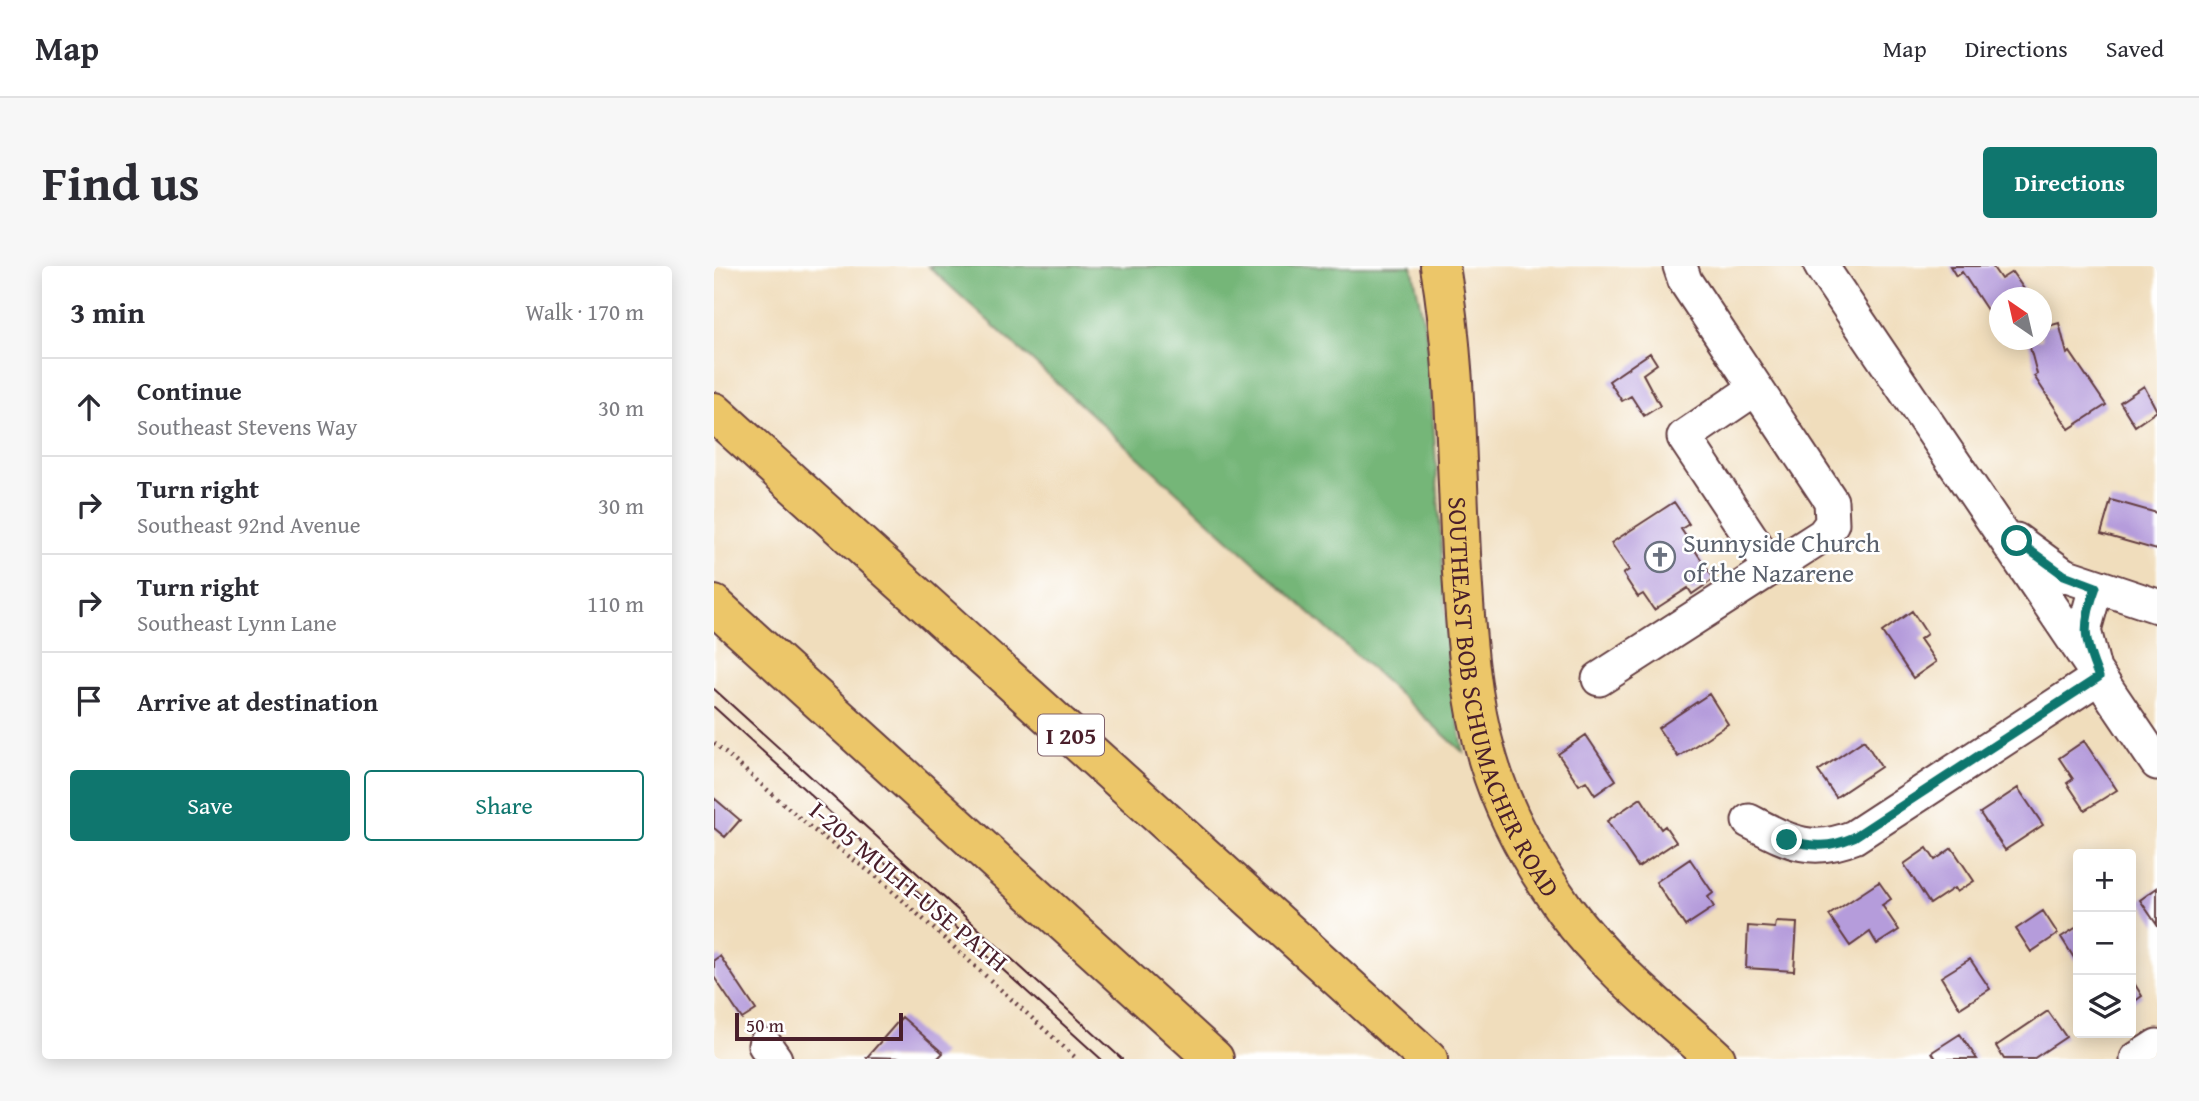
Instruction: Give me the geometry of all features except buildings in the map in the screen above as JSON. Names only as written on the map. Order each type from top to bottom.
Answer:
[{"type":"main road","name":"SOUTHEAST BOB SCHUMACHER ROAD","points":[[1440,266],[1449,346],[1466,645],[1475,709],[1489,762],[1532,860],[1566,911],[1621,973],[1716,1059]]},
{"type":"main road","name":"I 205","points":[[714,412],[1428,1059]]},
{"type":"main road","points":[[714,605],[1214,1059]]},
{"type":"street","points":[[1599,679],[1823,535],[1832,523],[1831,501],[1685,281],[1680,266]]},
{"type":"street","points":[[1821,266],[2157,763]]},
{"type":"street","points":[[1756,388],[1684,437],[1771,568]]},
{"type":"street","points":[[1988,510],[2038,559],[2064,575],[2157,606]]},
{"type":"street","points":[[2096,587],[2084,631],[2085,643],[2099,677]]},
{"type":"street","points":[[1749,821],[1787,840],[1812,847],[1832,846],[1854,837],[2099,677]]},
{"type":"street","points":[[2137,1059],[2157,1046]]},
{"type":"path","name":"I-205 MULTI-USE PATH","points":[[714,743],[811,828],[877,878],[1077,1059]]},
{"type":"green space","points":[[928,266],[1412,266],[1428,342],[1450,678],[1464,753]]},
{"type":"tram line","points":[[714,689],[1122,1059]]},
{"type":"tram line","points":[[714,707],[1101,1059]]},
{"type":"place","name":"Sunnyside Church of the Nazarene","points":[[1660,557]]},
{"type":"route","points":[[1787,840],[1812,847],[1832,846],[1854,837],[2099,677],[2085,643],[2084,631],[2096,587],[2064,575],[2038,559],[2017,541]]}]
